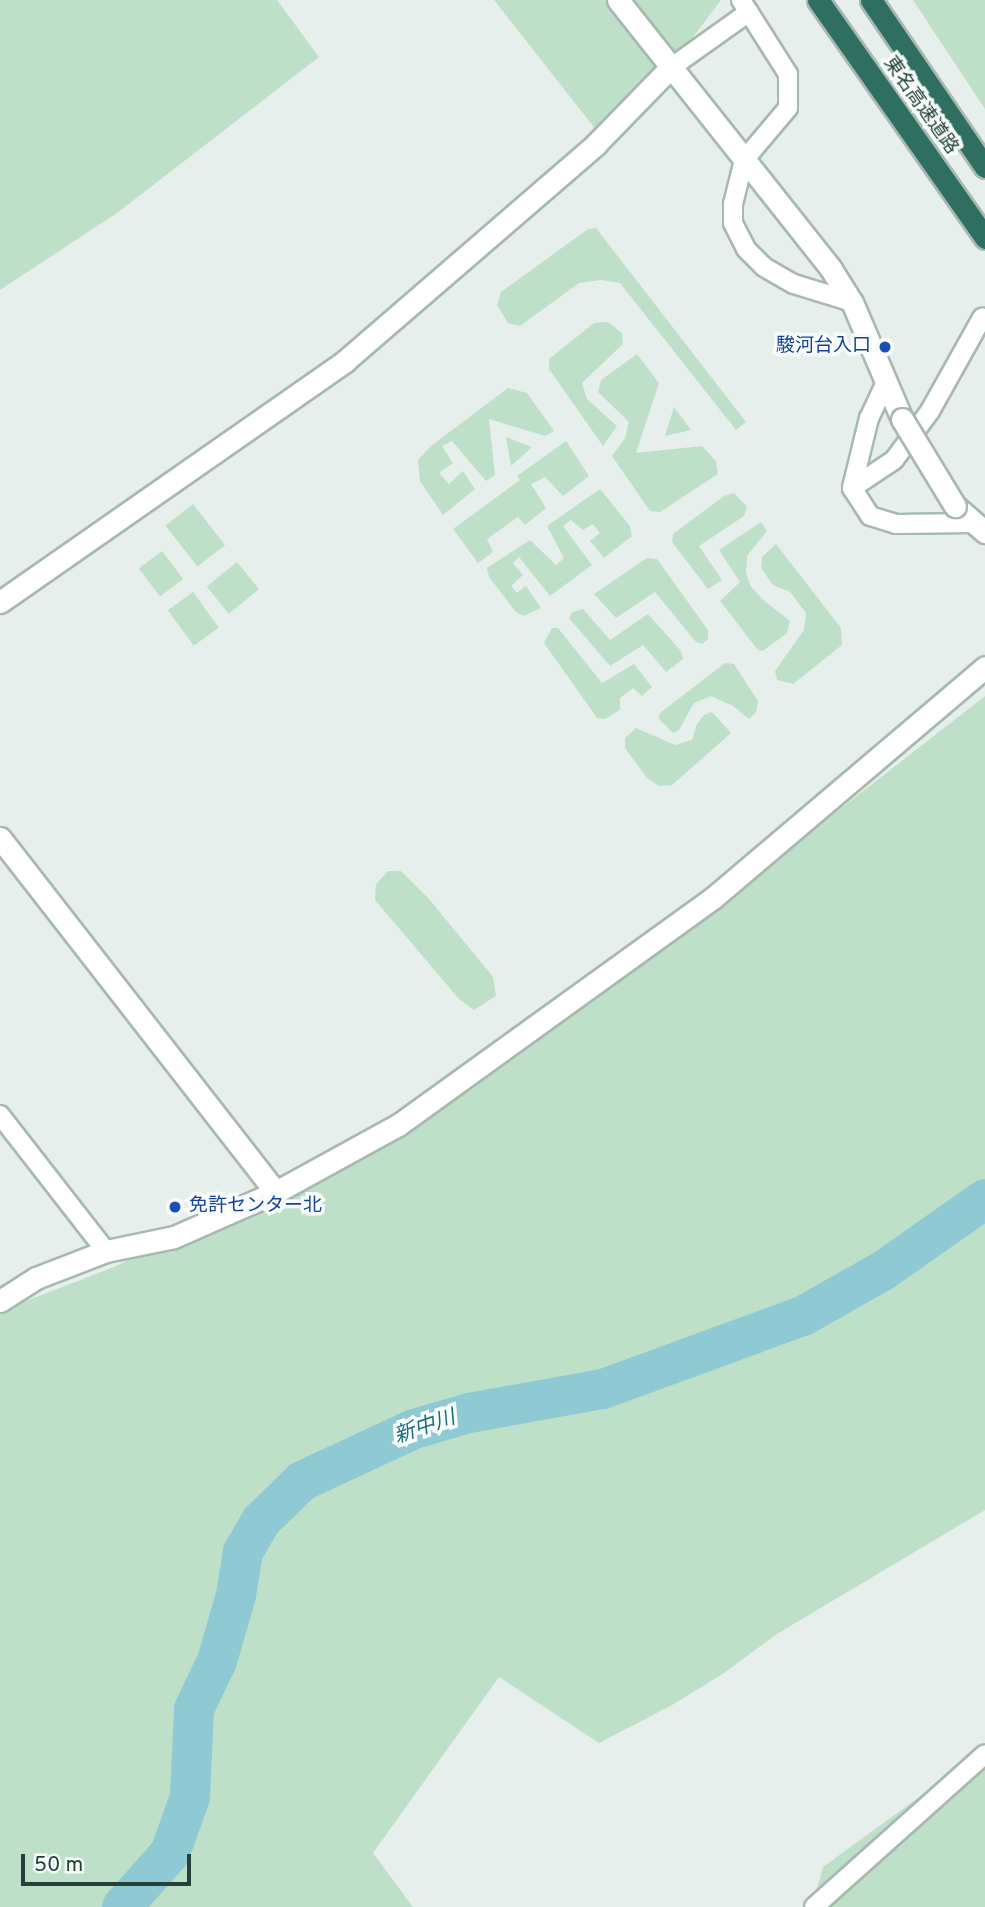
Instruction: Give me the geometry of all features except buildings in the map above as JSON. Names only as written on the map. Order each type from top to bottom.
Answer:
[{"type":"highway","name":"東名高速道路","points":[[818,0],[985,238]]},
{"type":"highway","name":"東名高速道路","points":[[871,0],[985,167]]},
{"type":"street","points":[[618,0],[669,68],[831,269],[852,302],[902,419],[955,506],[979,528]]},
{"type":"street","points":[[0,602],[345,361],[596,144],[669,68],[745,6],[788,74],[788,108],[744,160],[733,204],[733,223],[746,249],[764,267],[794,284],[852,302]]},
{"type":"street","points":[[852,488],[894,460],[930,411],[982,318]]},
{"type":"street","points":[[886,382],[869,418],[852,488],[870,516],[896,524],[979,528]]},
{"type":"street","points":[[0,1301],[36,1278],[106,1251],[174,1237],[276,1192],[398,1125],[713,898],[985,667]]},
{"type":"street","points":[[0,838],[276,1192]]},
{"type":"street","points":[[0,1115],[106,1251]]},
{"type":"street","points":[[0,1282],[36,1278]]},
{"type":"street","points":[[814,1907],[985,1754]]},
{"type":"green space","points":[[0,0],[277,0],[319,57],[117,213],[0,290]]},
{"type":"green space","points":[[494,0],[721,0],[669,69],[600,135]]},
{"type":"green space","points":[[913,0],[985,0],[985,109]]},
{"type":"green space","points":[[596,228],[746,422],[736,430],[620,283],[601,280],[579,283],[520,326],[508,323],[497,305],[501,292],[588,229]]},
{"type":"green space","points":[[608,322],[622,333],[623,344],[582,383],[587,399],[617,426],[603,446],[549,369],[549,359],[594,323]]},
{"type":"green space","points":[[637,354],[659,383],[636,453],[702,446],[716,461],[718,474],[660,512],[650,511],[612,456],[625,438],[629,422],[598,392],[601,380]]},
{"type":"green space","points":[[508,388],[527,393],[554,431],[545,436],[489,419],[495,475],[486,481],[452,441],[442,446],[453,463],[439,473],[449,484],[463,471],[475,489],[443,515],[420,481],[418,460],[431,446]]},
{"type":"green space","points":[[674,407],[691,430],[665,436]]},
{"type":"green space","points":[[506,437],[532,447],[511,466]]},
{"type":"green space","points":[[566,441],[589,476],[563,496],[545,477],[531,484],[546,508],[525,525],[518,517],[487,539],[493,552],[478,563],[453,529],[520,480],[517,476]]},
{"type":"green space","points":[[600,489],[630,526],[632,536],[604,558],[590,541],[600,533],[593,524],[583,530],[571,520],[563,526],[592,565],[550,596],[519,557],[513,563],[523,575],[511,586],[517,593],[526,586],[541,608],[524,616],[516,612],[489,577],[487,568],[530,540],[556,565],[564,558],[547,526]]},
{"type":"green space","points":[[734,493],[747,507],[744,516],[699,546],[722,580],[708,589],[672,542],[673,534],[724,496]]},
{"type":"green space","points":[[193,504],[225,545],[197,567],[165,526]]},
{"type":"green space","points":[[761,522],[767,531],[747,556],[746,572],[750,585],[762,599],[790,621],[787,633],[763,651],[758,650],[720,601],[740,582],[719,550]]},
{"type":"green space","points":[[776,544],[841,628],[842,645],[793,684],[777,680],[775,671],[804,630],[806,613],[790,592],[773,585],[761,568],[762,557]]},
{"type":"green space","points":[[162,551],[183,579],[160,596],[139,568]]},
{"type":"green space","points":[[647,558],[657,559],[708,630],[708,639],[702,644],[696,642],[655,592],[616,618],[594,594]]},
{"type":"green space","points":[[237,562],[259,589],[229,614],[207,587]]},
{"type":"green space","points":[[193,592],[219,628],[194,646],[168,610]]},
{"type":"green space","points":[[583,609],[610,640],[648,614],[681,651],[683,659],[666,672],[643,645],[610,666],[569,618],[572,612]]},
{"type":"green space","points":[[552,628],[558,628],[602,683],[634,664],[652,687],[642,696],[633,688],[620,698],[620,710],[605,719],[597,718],[544,643]]},
{"type":"green space","points":[[725,663],[734,664],[758,701],[756,712],[749,719],[733,706],[711,696],[694,703],[679,730],[673,733],[658,718],[660,713]]},
{"type":"green space","points":[[985,696],[985,1510],[777,1634],[724,1673],[674,1704],[599,1743],[499,1677],[373,1853],[413,1907],[0,1907],[0,1311],[114,1267],[363,1144],[767,866]]},
{"type":"green space","points":[[712,712],[731,733],[672,785],[659,786],[647,778],[625,748],[625,738],[636,728],[675,745],[692,740],[697,724],[704,715]]},
{"type":"green space","points":[[388,871],[401,871],[429,899],[493,977],[496,996],[474,1010],[459,999],[375,900],[376,884]]},
{"type":"green space","points":[[985,1749],[985,1907],[812,1907],[823,1867]]},
{"type":"waterway","name":"新中川","points":[[122,1907],[170,1853],[190,1797],[194,1709],[217,1661],[236,1595],[243,1552],[261,1521],[302,1481],[414,1429],[469,1413],[603,1389],[803,1316],[884,1270],[985,1199]]},
{"type":"place","name":"駿河台入口","points":[[885,347]]},
{"type":"place","name":"免許センター北","points":[[175,1207]]}]
